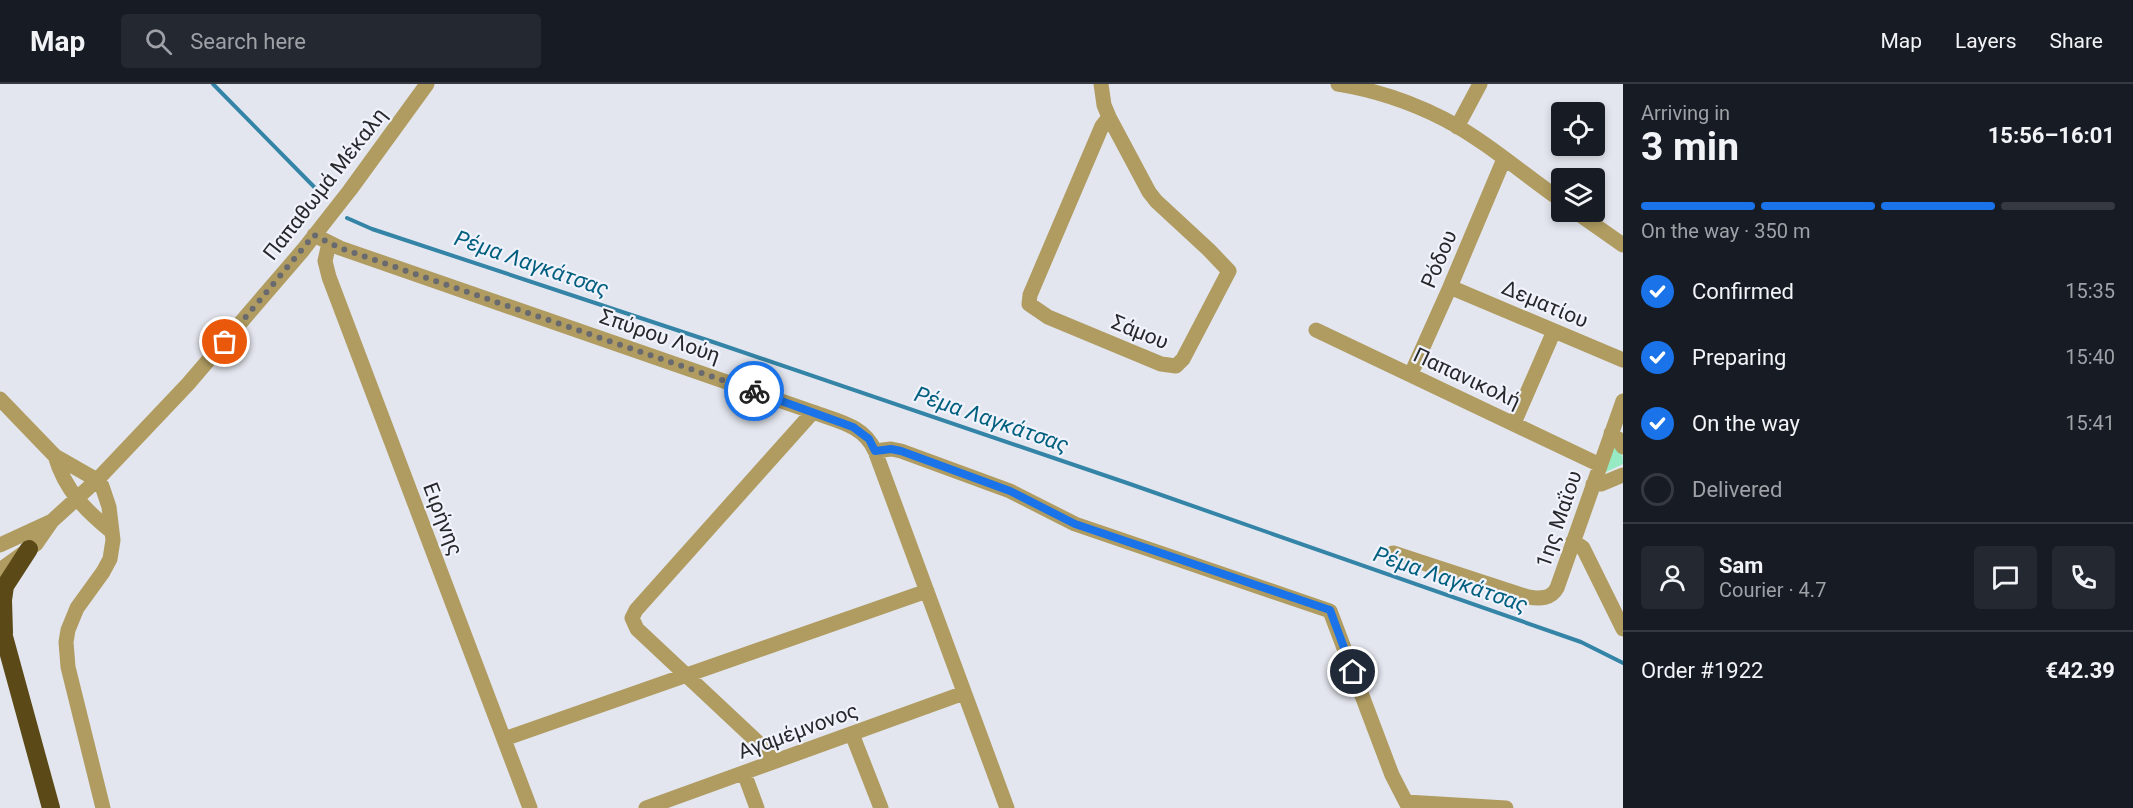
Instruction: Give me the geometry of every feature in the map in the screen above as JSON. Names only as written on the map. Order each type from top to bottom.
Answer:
[{"type":"highway","points":[[29,549],[5,586],[2,630],[51,808]]},
{"type":"street","name":"Παπαθωμά Μέκαλη","points":[[52,521],[97,480],[188,384],[350,190],[427,84]]},
{"type":"street","name":"Σάμου","points":[[1101,84],[1104,105],[1109,117],[1156,201],[1229,271],[1183,359],[1176,366],[1161,364],[1048,317],[1029,304],[1030,295],[1102,126],[1109,117]]},
{"type":"street","points":[[1338,84],[1399,99],[1431,113],[1458,127],[1551,193]]},
{"type":"street","points":[[1458,127],[1480,84]]},
{"type":"street","name":"Ρόδου","points":[[1411,374],[1504,159]]},
{"type":"street","points":[[1590,222],[1623,245]]},
{"type":"street","name":"Σπύρου Λούη","points":[[314,235],[329,243],[858,429],[869,439],[875,451],[1007,808]]},
{"type":"street","name":"Ειρήνης","points":[[329,243],[325,261],[329,277],[530,808]]},
{"type":"street","name":"Δεματίου","points":[[1450,287],[1623,360]]},
{"type":"street","name":"Παπανικολή","points":[[1316,330],[1600,465]]},
{"type":"street","points":[[1514,423],[1554,331]]},
{"type":"street","points":[[0,399],[55,456],[97,480],[106,496],[112,532],[110,559],[77,608],[66,642],[68,667],[103,808]]},
{"type":"street","name":"1ης Μαΐου","points":[[1393,553],[1537,598],[1549,596],[1555,591],[1623,401]]},
{"type":"street","points":[[773,762],[765,749],[637,629],[633,621],[634,612],[813,412]]},
{"type":"street","points":[[1611,433],[1623,447]]},
{"type":"street","points":[[875,451],[891,449],[901,451],[1010,491],[1075,524],[1330,610],[1392,775],[1407,805],[1506,808]]},
{"type":"street","points":[[55,456],[63,479],[77,499],[112,532]]},
{"type":"street","points":[[1593,484],[1601,484],[1623,475]]},
{"type":"street","points":[[0,545],[52,521]]},
{"type":"street","points":[[0,570],[41,538],[52,521]]},
{"type":"street","points":[[1573,541],[1583,548],[1623,629]]},
{"type":"street","points":[[504,739],[927,591]]},
{"type":"street","name":"Αγαμέμνονoς","points":[[646,808],[964,693]]},
{"type":"street","points":[[852,734],[881,808]]},
{"type":"street","points":[[744,773],[758,808]]},
{"type":"green space","points":[[1612,444],[1621,452],[1623,464],[1604,473]]},
{"type":"waterway","name":"Ρέμα Λαγκάτσας","points":[[213,84],[325,198]]},
{"type":"waterway","name":"Ρέμα Λαγκάτσας","points":[[347,218],[372,229],[1130,484],[1581,642],[1623,663]]},
{"type":"way so far","points":[[225,342],[314,235],[340,248],[754,391]]},
{"type":"route","points":[[754,391],[853,427],[864,433],[875,451],[891,449],[901,451],[1010,491],[1075,524],[1330,610],[1353,672]]}]
